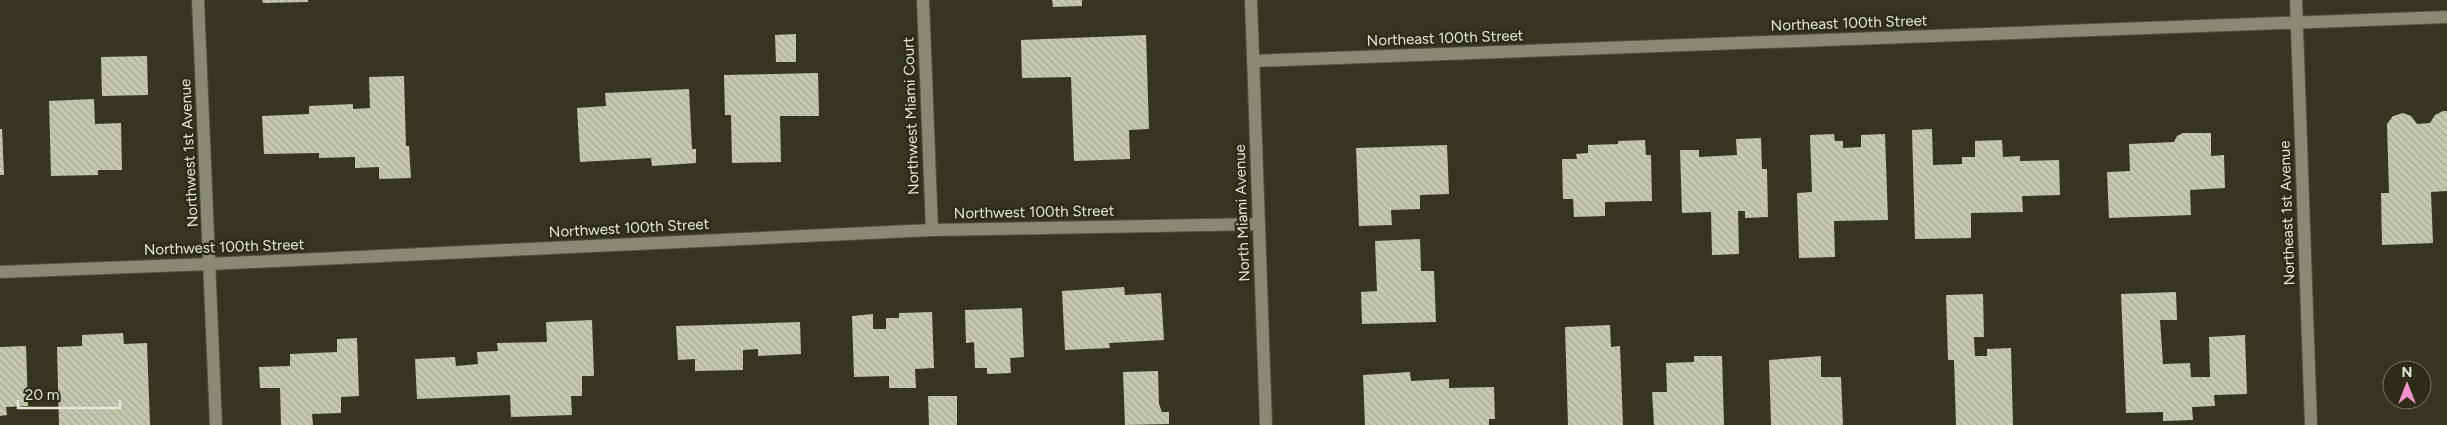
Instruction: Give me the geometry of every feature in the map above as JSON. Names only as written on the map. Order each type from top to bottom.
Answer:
[{"type":"street","name":"Northwest 1st Avenue","points":[[198,0],[216,425]]},
{"type":"street","name":"Northwest Miami Court","points":[[923,0],[932,230]]},
{"type":"street","name":"North Miami Avenue","points":[[1251,0],[1266,425]]},
{"type":"street","name":"Northeast 1st Avenue","points":[[2296,0],[2311,425]]},
{"type":"street","name":"Northeast 100th Street","points":[[1253,61],[2447,17]]},
{"type":"street","name":"Northwest 100th Street","points":[[0,272],[932,230],[1259,224]]},
{"type":"building","points":[[262,0],[308,0],[308,2],[263,3]]},
{"type":"building","points":[[1052,0],[1082,0],[1082,6],[1053,7]]},
{"type":"building","points":[[796,34],[796,62],[776,62],[775,35]]},
{"type":"building","points":[[1146,35],[1149,129],[1129,130],[1130,159],[1074,161],[1071,77],[1022,78],[1021,40]]},
{"type":"building","points":[[147,56],[148,95],[102,96],[101,57]]},
{"type":"building","points":[[818,73],[819,116],[780,116],[781,162],[732,163],[731,115],[725,115],[724,75]]},
{"type":"building","points":[[404,76],[406,146],[409,146],[411,178],[379,179],[379,167],[355,168],[355,157],[319,158],[319,153],[264,154],[262,116],[309,114],[309,106],[353,104],[353,109],[370,108],[369,77]]},
{"type":"building","points":[[689,89],[692,149],[696,149],[696,163],[652,166],[651,158],[580,162],[577,108],[606,106],[605,93]]},
{"type":"building","points":[[94,99],[95,124],[121,123],[122,170],[98,170],[98,175],[51,176],[49,101]]},
{"type":"building","points":[[2447,111],[2447,191],[2431,192],[2433,243],[2382,245],[2381,193],[2389,193],[2387,124],[2393,116],[2403,113],[2411,116],[2417,124],[2430,123],[2435,115]]},
{"type":"building","points":[[0,129],[2,129],[4,175],[0,175]]},
{"type":"building","points":[[1932,129],[1933,165],[1962,164],[1962,157],[1975,157],[1975,141],[2002,140],[2003,157],[2020,156],[2020,161],[2059,160],[2060,195],[2022,196],[2023,212],[1971,213],[1971,238],[1915,239],[1912,130]]},
{"type":"building","points":[[2183,133],[2211,133],[2211,156],[2224,155],[2225,188],[2190,190],[2191,215],[2109,218],[2107,172],[2130,171],[2129,144],[2174,142],[2177,136]]},
{"type":"building","points":[[1834,134],[1835,141],[1843,141],[1843,148],[1861,147],[1861,135],[1885,134],[1888,220],[1834,221],[1835,257],[1799,258],[1797,193],[1812,192],[1810,135]]},
{"type":"building","points":[[1761,138],[1762,169],[1767,169],[1768,217],[1745,218],[1745,211],[1738,211],[1739,254],[1712,255],[1711,212],[1682,213],[1680,150],[1699,150],[1699,157],[1737,155],[1736,139]]},
{"type":"building","points":[[1645,140],[1646,155],[1651,155],[1652,201],[1605,202],[1605,216],[1574,217],[1573,199],[1563,199],[1562,159],[1577,159],[1576,154],[1588,153],[1588,145],[1618,144],[1618,141]]},
{"type":"building","points":[[1447,145],[1449,194],[1420,195],[1420,209],[1391,210],[1392,225],[1359,226],[1356,148]]},
{"type":"building","points":[[1420,239],[1421,271],[1434,271],[1436,322],[1362,324],[1361,292],[1377,291],[1375,241]]},
{"type":"building","points":[[1124,287],[1125,295],[1161,293],[1164,340],[1109,343],[1110,348],[1065,350],[1062,291]]},
{"type":"building","points":[[2176,292],[2177,320],[2160,320],[2163,364],[2190,363],[2191,377],[2210,377],[2209,337],[2245,335],[2247,394],[2214,395],[2215,406],[2192,407],[2193,420],[2163,421],[2163,412],[2126,413],[2121,294]]},
{"type":"building","points":[[1983,294],[1984,337],[1974,337],[1975,356],[1987,356],[1987,349],[2011,348],[2013,425],[1956,425],[1954,360],[1948,360],[1946,295]]},
{"type":"building","points":[[1022,308],[1024,357],[1010,358],[1011,373],[987,374],[987,368],[975,368],[974,342],[966,343],[965,310]]},
{"type":"building","points":[[932,312],[934,368],[915,369],[916,388],[889,388],[889,376],[854,377],[852,316],[873,314],[873,329],[886,329],[886,318],[899,318],[899,313]]},
{"type":"building","points":[[592,320],[594,376],[582,376],[582,396],[571,396],[572,415],[511,417],[510,395],[417,399],[415,359],[455,357],[456,366],[478,364],[477,352],[498,351],[497,343],[547,342],[546,322]]},
{"type":"building","points":[[800,322],[801,354],[758,356],[758,349],[743,350],[743,370],[695,371],[695,359],[678,360],[676,326]]},
{"type":"building","points":[[1610,325],[1611,347],[1620,346],[1623,425],[1568,425],[1565,327]]},
{"type":"building","points":[[123,333],[124,344],[147,343],[150,425],[59,425],[57,347],[82,346],[82,335]]},
{"type":"building","points":[[357,338],[359,396],[341,397],[341,413],[312,414],[313,425],[281,425],[280,388],[260,388],[259,367],[290,366],[290,354],[337,352],[337,339]]},
{"type":"building","points":[[26,346],[28,406],[6,407],[7,415],[0,416],[0,347]]},
{"type":"building","points":[[1694,356],[1722,356],[1724,425],[1654,425],[1652,392],[1667,392],[1666,363],[1694,362]]},
{"type":"building","points":[[1821,356],[1821,377],[1841,377],[1843,425],[1771,425],[1769,360]]},
{"type":"building","points":[[1158,371],[1159,404],[1162,412],[1169,412],[1169,424],[1125,425],[1123,372]]},
{"type":"building","points":[[1410,372],[1411,381],[1449,379],[1449,388],[1494,387],[1495,419],[1489,419],[1489,425],[1365,425],[1363,375]]},
{"type":"building","points":[[928,396],[957,396],[957,425],[929,425]]}]
